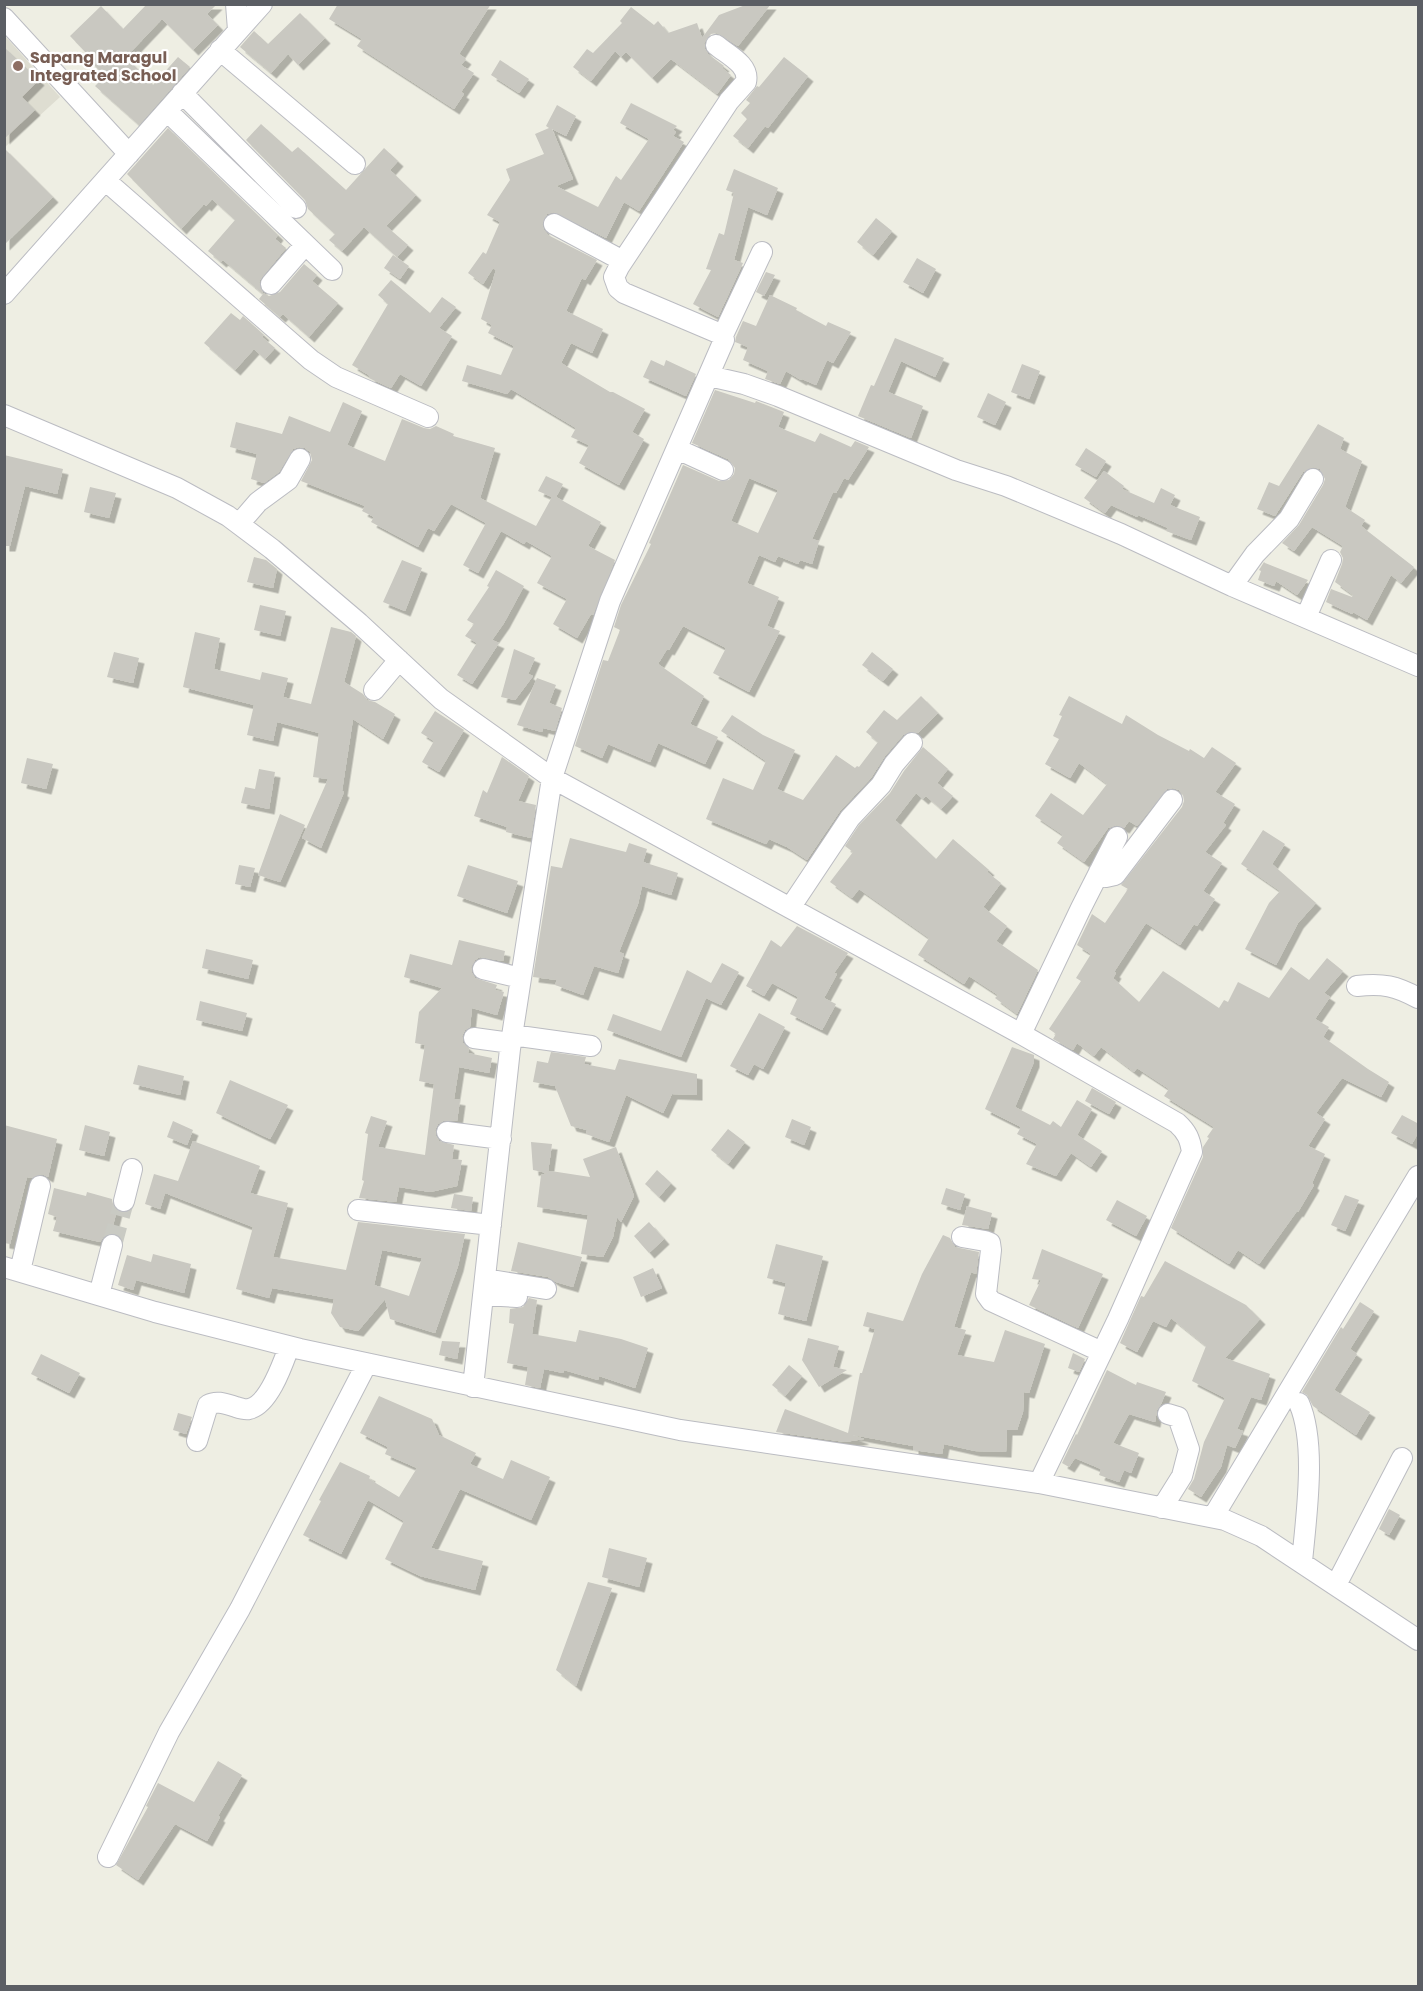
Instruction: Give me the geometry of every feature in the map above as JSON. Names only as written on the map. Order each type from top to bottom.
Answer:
[{"type":"street","points":[[236,4],[238,30]]},
{"type":"street","points":[[4,294],[261,4]]},
{"type":"street","points":[[4,18],[129,154]]},
{"type":"street","points":[[716,45],[745,69],[748,75],[746,82],[729,101],[614,278],[618,288],[723,335]]},
{"type":"street","points":[[220,50],[355,164]]},
{"type":"street","points":[[182,93],[296,208]]},
{"type":"street","points":[[167,111],[332,270]]},
{"type":"street","points":[[106,181],[310,360],[336,377],[428,417]]},
{"type":"street","points":[[554,224],[623,261]]},
{"type":"street","points":[[270,284],[305,245]]},
{"type":"street","points":[[473,1387],[512,1039],[552,778],[610,601],[724,341],[723,335],[762,252]]},
{"type":"street","points":[[709,376],[744,384],[778,396],[956,470],[1006,486],[1121,534],[1232,586],[1419,666]]},
{"type":"street","points":[[4,415],[177,488],[228,516],[350,615],[441,699],[552,778],[1021,1034],[1177,1123],[1189,1136],[1192,1152],[1102,1352],[1039,1483]]},
{"type":"street","points":[[676,449],[723,470]]},
{"type":"street","points":[[239,524],[258,502],[288,480],[300,459]]},
{"type":"street","points":[[1232,586],[1255,554],[1289,519],[1313,479]]},
{"type":"street","points":[[1306,617],[1331,560]]},
{"type":"street","points":[[374,690],[399,660]]},
{"type":"street","points":[[790,908],[850,818],[881,785],[894,764],[912,743]]},
{"type":"street","points":[[1099,872],[1106,877],[1115,875],[1172,800]]},
{"type":"street","points":[[1021,1034],[1117,837]]},
{"type":"street","points":[[483,969],[521,978]]},
{"type":"street","points":[[1357,986],[1377,984],[1400,988],[1419,998]]},
{"type":"street","points":[[474,1038],[591,1046]]},
{"type":"street","points":[[447,1132],[501,1138]]},
{"type":"street","points":[[124,1201],[132,1169]]},
{"type":"street","points":[[1213,1517],[1419,1176]]},
{"type":"street","points":[[40,1186],[12,1269],[155,1312],[289,1347],[680,1430],[1039,1483],[1225,1520],[1261,1536],[1419,1640]]},
{"type":"street","points":[[358,1210],[491,1225]]},
{"type":"street","points":[[962,1237],[990,1244],[986,1294],[991,1301],[1102,1352]]},
{"type":"street","points":[[99,1295],[112,1245]]},
{"type":"street","points":[[484,1287],[546,1289]]},
{"type":"street","points":[[484,1287],[517,1297]]},
{"type":"street","points":[[197,1441],[208,1405],[213,1402],[249,1409],[260,1403],[280,1371],[289,1347]]},
{"type":"street","points":[[108,1857],[169,1732],[240,1609],[366,1365]]},
{"type":"street","points":[[1299,1403],[1308,1443],[1302,1562]]},
{"type":"street","points":[[1162,1508],[1182,1476],[1190,1449],[1178,1417],[1168,1414]]},
{"type":"street","points":[[1336,1585],[1402,1458]]},
{"type":"shaded area","name":"Sapang Maragul Integrated School","points":[[4,35],[60,97],[5,147],[4,147]]},
{"type":"building","points":[[147,4],[217,4],[207,14],[218,25],[193,50],[162,19],[126,57],[153,85],[178,57],[190,67],[139,125],[95,86],[105,76],[70,36],[101,6],[123,29]]},
{"type":"building","points":[[338,4],[491,4],[459,54],[466,59],[461,65],[474,73],[461,92],[464,94],[454,109],[357,46],[362,39],[329,19]]},
{"type":"building","points":[[748,4],[771,4],[738,46],[717,33],[711,34],[704,43],[708,54],[724,66],[722,68],[731,75],[717,94],[671,59],[652,78],[626,52],[621,57],[615,51],[591,81],[573,67],[587,49],[593,53],[622,23],[620,21],[631,7],[654,25],[658,21],[668,33],[697,23],[702,38],[719,15]]},
{"type":"building","points":[[300,13],[325,38],[298,65],[288,54],[271,73],[240,47],[254,31],[268,44]]},
{"type":"building","points":[[4,47],[39,80],[22,97],[35,110],[4,139]]},
{"type":"building","points":[[784,57],[808,76],[768,128],[765,126],[748,148],[733,136],[747,119],[741,113],[750,103],[746,100]]},
{"type":"building","points":[[500,60],[529,79],[519,93],[491,75]]},
{"type":"building","points":[[631,103],[677,126],[673,130],[676,132],[673,136],[684,142],[639,211],[624,202],[606,238],[554,212],[547,214],[542,224],[548,235],[597,260],[585,280],[582,278],[566,311],[603,329],[592,353],[571,343],[561,363],[610,392],[645,409],[632,432],[644,439],[619,485],[579,463],[589,445],[571,437],[576,428],[511,389],[507,394],[462,381],[467,365],[501,375],[514,346],[488,333],[492,325],[481,319],[496,270],[493,268],[483,284],[468,273],[483,252],[486,254],[500,222],[487,215],[510,180],[506,169],[544,154],[535,134],[549,128],[546,126],[557,105],[576,116],[566,136],[552,129],[573,179],[556,186],[598,207],[616,176],[621,180],[649,139],[620,123]]},
{"type":"building","points":[[261,124],[292,152],[298,147],[346,190],[384,148],[398,161],[390,170],[416,195],[386,226],[408,245],[397,257],[364,227],[342,251],[329,240],[335,234],[308,209],[305,200],[246,140]]},
{"type":"building","points":[[168,128],[278,235],[275,239],[286,248],[259,282],[263,293],[269,296],[280,292],[304,264],[317,275],[312,281],[338,303],[309,337],[283,314],[280,317],[259,299],[263,294],[223,260],[221,262],[208,251],[235,220],[212,199],[206,206],[204,204],[181,229],[127,174]]},
{"type":"building","points":[[4,148],[53,197],[4,245]]},
{"type":"building","points":[[734,169],[778,188],[767,215],[748,207],[734,260],[743,263],[718,317],[693,304],[711,270],[706,269],[719,233],[724,235],[734,193],[726,190]]},
{"type":"building","points":[[876,218],[892,231],[873,255],[857,242]]},
{"type":"building","points":[[393,255],[409,266],[400,279],[384,268]]},
{"type":"building","points":[[917,258],[936,269],[923,293],[903,282]]},
{"type":"building","points":[[766,272],[775,275],[764,296],[756,292]]},
{"type":"building","points":[[391,280],[430,313],[442,297],[456,307],[439,328],[452,336],[421,386],[400,374],[391,388],[369,378],[370,376],[352,365],[388,304],[378,295]]},
{"type":"building","points":[[770,295],[826,326],[828,322],[851,332],[833,363],[827,360],[816,385],[801,380],[786,371],[780,384],[765,379],[768,371],[743,360],[748,347],[735,342],[736,337],[743,321],[756,326]]},
{"type":"building","points":[[231,313],[240,320],[243,316],[275,348],[265,359],[254,349],[235,370],[204,343]]},
{"type":"building","points":[[895,338],[944,358],[935,377],[901,361],[888,392],[923,406],[911,438],[858,416]]},
{"type":"building","points":[[651,360],[664,366],[666,360],[696,374],[686,396],[643,377]]},
{"type":"building","points":[[1022,364],[1040,371],[1029,399],[1011,392]]},
{"type":"building","points":[[715,390],[755,403],[756,401],[784,412],[778,427],[815,442],[820,433],[851,447],[855,441],[869,447],[848,480],[844,478],[836,493],[833,492],[812,539],[819,541],[812,564],[800,560],[798,564],[778,556],[775,562],[759,555],[747,583],[779,597],[767,626],[780,631],[749,692],[713,673],[726,648],[683,626],[658,664],[704,696],[690,724],[718,737],[705,764],[658,743],[650,762],[608,744],[602,758],[575,746],[603,660],[608,661],[620,630],[614,627],[621,605],[651,544],[649,543],[683,465],[719,481],[729,480],[734,474],[735,468],[728,459],[692,443]],"holes":[[[749,478],[778,490],[758,533],[731,521]]]},
{"type":"building","points":[[988,393],[1006,402],[995,425],[977,417]]},
{"type":"building","points":[[343,402],[362,411],[347,445],[385,461],[402,419],[424,428],[430,429],[436,426],[454,434],[453,436],[495,448],[480,498],[536,526],[552,497],[538,491],[546,476],[563,484],[556,497],[601,522],[588,546],[615,560],[593,615],[591,614],[577,638],[553,624],[567,599],[537,583],[552,556],[526,541],[524,544],[501,531],[478,573],[463,565],[486,523],[451,504],[434,531],[428,528],[418,547],[371,522],[374,517],[362,511],[365,506],[301,481],[312,460],[310,452],[305,448],[293,449],[279,472],[264,483],[251,479],[257,454],[230,447],[236,422],[282,434],[289,416],[330,432]]},
{"type":"building","points":[[1318,424],[1344,438],[1340,449],[1362,461],[1345,507],[1365,520],[1361,526],[1414,567],[1401,583],[1391,575],[1367,620],[1326,602],[1331,589],[1352,597],[1353,595],[1335,582],[1342,564],[1343,558],[1340,552],[1343,546],[1312,527],[1294,551],[1282,543],[1299,525],[1323,485],[1325,479],[1320,469],[1313,467],[1303,472],[1275,516],[1257,509],[1269,482],[1279,486]]},
{"type":"building","points":[[1086,448],[1106,461],[1096,477],[1075,465]]},
{"type":"building","points":[[4,455],[63,469],[57,494],[25,486],[10,546],[4,546]]},
{"type":"building","points":[[1104,471],[1124,486],[1122,489],[1154,503],[1161,488],[1175,495],[1170,505],[1200,517],[1191,540],[1111,505],[1105,513],[1084,498]]},
{"type":"building","points":[[90,487],[116,493],[109,518],[84,512]]},
{"type":"building","points":[[254,557],[266,560],[277,569],[273,588],[247,582]]},
{"type":"building","points":[[402,560],[422,568],[405,611],[383,602]]},
{"type":"building","points":[[1264,562],[1308,580],[1297,595],[1276,581],[1274,586],[1258,580],[1261,571],[1259,570]]},
{"type":"building","points":[[496,570],[524,586],[492,640],[499,643],[472,684],[457,675],[477,643],[465,636],[474,624],[467,620],[489,587],[487,586]]},
{"type":"building","points":[[260,605],[286,611],[280,636],[254,630]]},
{"type":"building","points":[[331,627],[351,632],[356,636],[344,682],[363,694],[367,700],[395,714],[383,739],[353,719],[342,791],[344,792],[321,848],[302,838],[328,779],[313,777],[319,733],[277,722],[273,741],[247,735],[254,705],[183,687],[195,632],[220,638],[214,669],[260,680],[262,672],[288,678],[283,697],[311,704]]},
{"type":"building","points":[[514,649],[535,658],[528,674],[533,676],[515,700],[501,697]]},
{"type":"building","points":[[114,652],[139,658],[133,683],[107,677]]},
{"type":"building","points":[[872,652],[893,669],[883,681],[862,665]]},
{"type":"building","points":[[537,678],[556,685],[549,703],[562,708],[555,731],[543,728],[542,732],[517,725]]},
{"type":"building","points":[[921,696],[938,713],[918,733],[909,732],[903,735],[885,756],[871,778],[840,811],[807,860],[769,839],[766,844],[706,819],[723,778],[753,790],[766,761],[721,731],[732,715],[763,735],[795,750],[777,789],[803,800],[836,755],[855,768],[859,767],[878,742],[866,732],[884,710],[897,720]]},
{"type":"building","points":[[1069,696],[1122,724],[1126,715],[1158,735],[1204,758],[1212,747],[1236,763],[1215,792],[1235,804],[1223,823],[1226,825],[1205,852],[1222,863],[1203,891],[1215,899],[1197,926],[1194,924],[1180,945],[1146,923],[1114,972],[1116,973],[1113,978],[1139,1002],[1163,971],[1219,1008],[1224,1000],[1228,1002],[1238,982],[1269,998],[1291,967],[1309,980],[1327,958],[1343,971],[1324,993],[1330,997],[1315,1019],[1329,1027],[1323,1037],[1389,1082],[1381,1097],[1342,1078],[1316,1113],[1325,1119],[1308,1146],[1325,1154],[1312,1183],[1314,1185],[1298,1212],[1259,1264],[1238,1250],[1229,1264],[1171,1228],[1203,1157],[1203,1147],[1209,1138],[1207,1137],[1214,1127],[1164,1096],[1169,1089],[1137,1068],[1134,1072],[1101,1047],[1094,1056],[1077,1043],[1073,1050],[1053,1039],[1056,1034],[1049,1029],[1081,981],[1076,978],[1091,954],[1077,945],[1092,914],[1105,923],[1128,889],[1121,885],[1182,807],[1184,801],[1179,790],[1167,789],[1137,826],[1129,821],[1124,828],[1117,825],[1108,828],[1084,862],[1057,843],[1063,835],[1035,816],[1051,793],[1083,815],[1107,784],[1079,763],[1070,778],[1045,764],[1059,739],[1053,736],[1062,716],[1059,715]]},
{"type":"building","points":[[435,711],[464,730],[439,772],[422,762],[434,741],[421,733]]},
{"type":"building","points":[[923,747],[948,769],[937,783],[953,796],[941,809],[926,796],[923,799],[916,793],[895,820],[936,859],[953,839],[1001,883],[983,907],[1007,926],[996,941],[1038,970],[1017,1014],[995,998],[998,995],[969,976],[964,984],[918,955],[929,938],[859,889],[852,898],[830,882],[853,852],[845,846],[859,825],[890,793]]},
{"type":"building","points":[[502,757],[529,776],[518,801],[536,805],[531,838],[506,832],[507,827],[474,816],[483,790],[487,793]]},
{"type":"building","points":[[27,758],[53,764],[46,789],[21,783]]},
{"type":"building","points":[[259,769],[275,772],[269,809],[241,803],[245,787],[255,789]]},
{"type":"building","points":[[280,814],[305,825],[280,882],[258,875]]},
{"type":"building","points":[[1263,830],[1285,844],[1272,864],[1316,903],[1298,923],[1276,965],[1245,949],[1269,903],[1280,891],[1241,864]]},
{"type":"building","points":[[570,838],[626,852],[629,843],[647,849],[643,862],[678,873],[671,895],[642,886],[638,904],[619,952],[624,954],[618,973],[594,966],[583,995],[555,985],[557,980],[533,977],[551,866],[562,868]]},
{"type":"building","points":[[239,865],[255,868],[250,887],[235,884]]},
{"type":"building","points":[[468,865],[518,881],[507,913],[457,896]]},
{"type":"building","points":[[797,926],[848,953],[834,973],[837,974],[824,998],[836,1004],[822,1030],[790,1014],[798,997],[772,983],[764,996],[746,986],[771,940],[781,947]]},
{"type":"building","points":[[459,940],[505,951],[503,961],[480,957],[471,967],[475,978],[497,985],[495,990],[504,992],[497,1015],[472,1008],[470,1027],[462,1036],[463,1043],[469,1048],[468,1053],[492,1058],[489,1073],[459,1067],[454,1099],[460,1100],[457,1121],[443,1121],[435,1130],[439,1141],[454,1145],[452,1159],[462,1160],[457,1186],[430,1192],[399,1187],[396,1202],[359,1198],[364,1181],[362,1180],[368,1134],[365,1133],[371,1116],[387,1121],[378,1147],[425,1155],[434,1084],[419,1081],[425,1045],[415,1043],[419,1012],[442,988],[404,977],[410,954],[452,965]]},
{"type":"building","points":[[206,949],[253,960],[248,979],[202,968]]},
{"type":"building","points":[[722,963],[739,972],[721,1005],[706,998],[681,1057],[607,1030],[613,1014],[661,1031],[687,970],[711,983]]},
{"type":"building","points":[[200,1001],[247,1013],[242,1031],[196,1020]]},
{"type":"building","points":[[759,1013],[785,1027],[763,1069],[754,1064],[748,1075],[730,1066]]},
{"type":"building","points":[[1012,1047],[1034,1055],[1034,1062],[1015,1107],[1050,1125],[1053,1121],[1061,1127],[1077,1100],[1092,1109],[1077,1135],[1102,1151],[1091,1167],[1071,1153],[1056,1176],[1026,1164],[1037,1144],[1017,1134],[1021,1127],[985,1109]]},
{"type":"building","points":[[551,1052],[586,1057],[584,1064],[615,1070],[619,1059],[697,1074],[697,1095],[672,1094],[663,1113],[626,1095],[609,1142],[586,1134],[587,1130],[571,1126],[555,1086],[533,1082],[537,1061],[548,1063]]},
{"type":"building","points":[[138,1065],[184,1076],[180,1095],[133,1084]]},
{"type":"building","points":[[230,1080],[288,1105],[270,1139],[216,1113]]},
{"type":"building","points":[[1092,1088],[1116,1102],[1109,1114],[1085,1101]]},
{"type":"building","points":[[1402,1115],[1419,1124],[1419,1131],[1412,1144],[1391,1133]]},
{"type":"building","points":[[792,1119],[811,1127],[804,1145],[785,1137]]},
{"type":"building","points":[[173,1121],[193,1130],[187,1145],[167,1137]]},
{"type":"building","points":[[4,1125],[57,1139],[48,1177],[42,1174],[27,1177],[10,1244],[4,1243]]},
{"type":"building","points":[[85,1125],[110,1132],[104,1156],[79,1150]]},
{"type":"building","points":[[728,1129],[745,1142],[728,1164],[711,1150]]},
{"type":"building","points":[[193,1141],[260,1166],[250,1193],[288,1203],[273,1257],[346,1270],[358,1222],[465,1234],[458,1266],[435,1333],[390,1319],[385,1299],[358,1331],[340,1327],[331,1313],[334,1299],[272,1288],[269,1298],[236,1289],[253,1227],[165,1193],[160,1209],[145,1204],[154,1174],[178,1181]],"holes":[[[382,1250],[422,1258],[409,1296],[374,1285]]]},
{"type":"building","points":[[531,1142],[552,1144],[548,1172],[590,1177],[583,1159],[616,1147],[634,1196],[621,1222],[617,1217],[613,1237],[603,1257],[581,1254],[588,1215],[537,1207],[541,1175],[547,1173],[533,1170]]},
{"type":"building","points":[[657,1170],[671,1183],[659,1197],[645,1184]]},
{"type":"building","points":[[54,1188],[86,1196],[87,1192],[112,1199],[117,1210],[111,1233],[104,1236],[100,1242],[53,1231],[57,1217],[48,1214]]},
{"type":"building","points":[[946,1188],[965,1194],[960,1210],[941,1204]]},
{"type":"building","points":[[454,1194],[473,1197],[471,1211],[451,1208]]},
{"type":"building","points":[[1345,1195],[1359,1200],[1345,1231],[1331,1225]]},
{"type":"building","points":[[1117,1200],[1147,1216],[1136,1236],[1106,1220]]},
{"type":"building","points":[[967,1206],[992,1213],[988,1229],[962,1225]]},
{"type":"building","points":[[649,1222],[664,1239],[649,1253],[634,1236]]},
{"type":"building","points":[[943,1235],[950,1238],[955,1247],[979,1252],[976,1274],[971,1272],[954,1327],[966,1330],[957,1355],[994,1362],[1005,1330],[1045,1344],[1029,1393],[1024,1392],[1023,1412],[1017,1430],[1007,1430],[1006,1452],[975,1451],[944,1444],[942,1454],[913,1450],[913,1446],[853,1435],[864,1439],[845,1442],[776,1432],[785,1409],[848,1433],[860,1373],[862,1373],[875,1329],[863,1326],[867,1312],[903,1321],[922,1274]]},
{"type":"building","points":[[518,1242],[582,1257],[573,1287],[548,1277],[511,1271]]},
{"type":"building","points":[[776,1244],[823,1256],[806,1321],[778,1314],[786,1283],[767,1278]]},
{"type":"building","points":[[1042,1249],[1103,1274],[1078,1328],[1029,1305],[1041,1280],[1032,1279]]},
{"type":"building","points":[[153,1254],[191,1264],[184,1293],[136,1280],[133,1290],[118,1285],[127,1255],[151,1262]]},
{"type":"building","points":[[1165,1261],[1246,1305],[1260,1319],[1225,1358],[1270,1374],[1261,1400],[1251,1397],[1237,1429],[1243,1431],[1235,1448],[1227,1445],[1221,1467],[1201,1497],[1188,1489],[1194,1479],[1204,1442],[1225,1398],[1192,1381],[1206,1346],[1171,1318],[1166,1327],[1153,1321],[1137,1352],[1120,1343],[1141,1296],[1144,1297]]},
{"type":"building","points":[[653,1268],[662,1288],[641,1297],[633,1277]]},
{"type":"building","points":[[529,1298],[537,1300],[532,1334],[576,1342],[579,1330],[621,1339],[648,1348],[635,1388],[599,1376],[598,1380],[564,1370],[563,1373],[544,1369],[540,1388],[525,1385],[528,1367],[507,1363],[514,1324],[509,1323],[510,1309],[523,1307]]},
{"type":"building","points":[[1360,1302],[1374,1311],[1350,1349],[1357,1354],[1334,1390],[1370,1412],[1356,1435],[1313,1406],[1307,1395],[1302,1392],[1341,1327],[1343,1329]]},
{"type":"building","points":[[808,1338],[839,1346],[833,1367],[847,1370],[819,1387],[802,1360]]},
{"type":"building","points":[[442,1341],[460,1342],[457,1359],[439,1355]]},
{"type":"building","points":[[1073,1353],[1085,1359],[1079,1372],[1068,1368]]},
{"type":"building","points":[[41,1354],[80,1373],[69,1393],[31,1374]]},
{"type":"building","points":[[789,1365],[802,1376],[785,1396],[772,1385]]},
{"type":"building","points":[[1107,1370],[1136,1385],[1137,1382],[1166,1392],[1157,1410],[1155,1422],[1129,1414],[1113,1443],[1139,1453],[1131,1473],[1124,1470],[1119,1482],[1099,1475],[1101,1469],[1075,1458],[1069,1467],[1062,1463]]},
{"type":"building","points":[[379,1396],[432,1419],[439,1435],[476,1453],[470,1464],[503,1479],[511,1460],[550,1477],[531,1520],[460,1489],[431,1548],[483,1561],[475,1590],[420,1576],[385,1559],[404,1521],[368,1500],[341,1554],[303,1535],[340,1462],[370,1476],[369,1479],[399,1497],[417,1468],[385,1454],[388,1447],[360,1433]]},
{"type":"building","points":[[178,1413],[192,1417],[186,1434],[173,1430]]},
{"type":"building","points":[[1389,1509],[1400,1515],[1389,1535],[1379,1529]]},
{"type":"building","points":[[609,1548],[647,1558],[639,1587],[602,1577]]},
{"type":"building","points":[[588,1582],[612,1588],[576,1686],[556,1670]]},
{"type":"building","points":[[218,1761],[242,1775],[218,1816],[220,1817],[207,1841],[175,1824],[138,1880],[116,1865],[148,1807],[146,1806],[158,1783],[194,1802]]},
{"type":"tunnel","points":[[112,1245],[124,1201]]},
{"type":"place","name":"Sapang Maragul Integrated School","points":[[18,66]]}]
